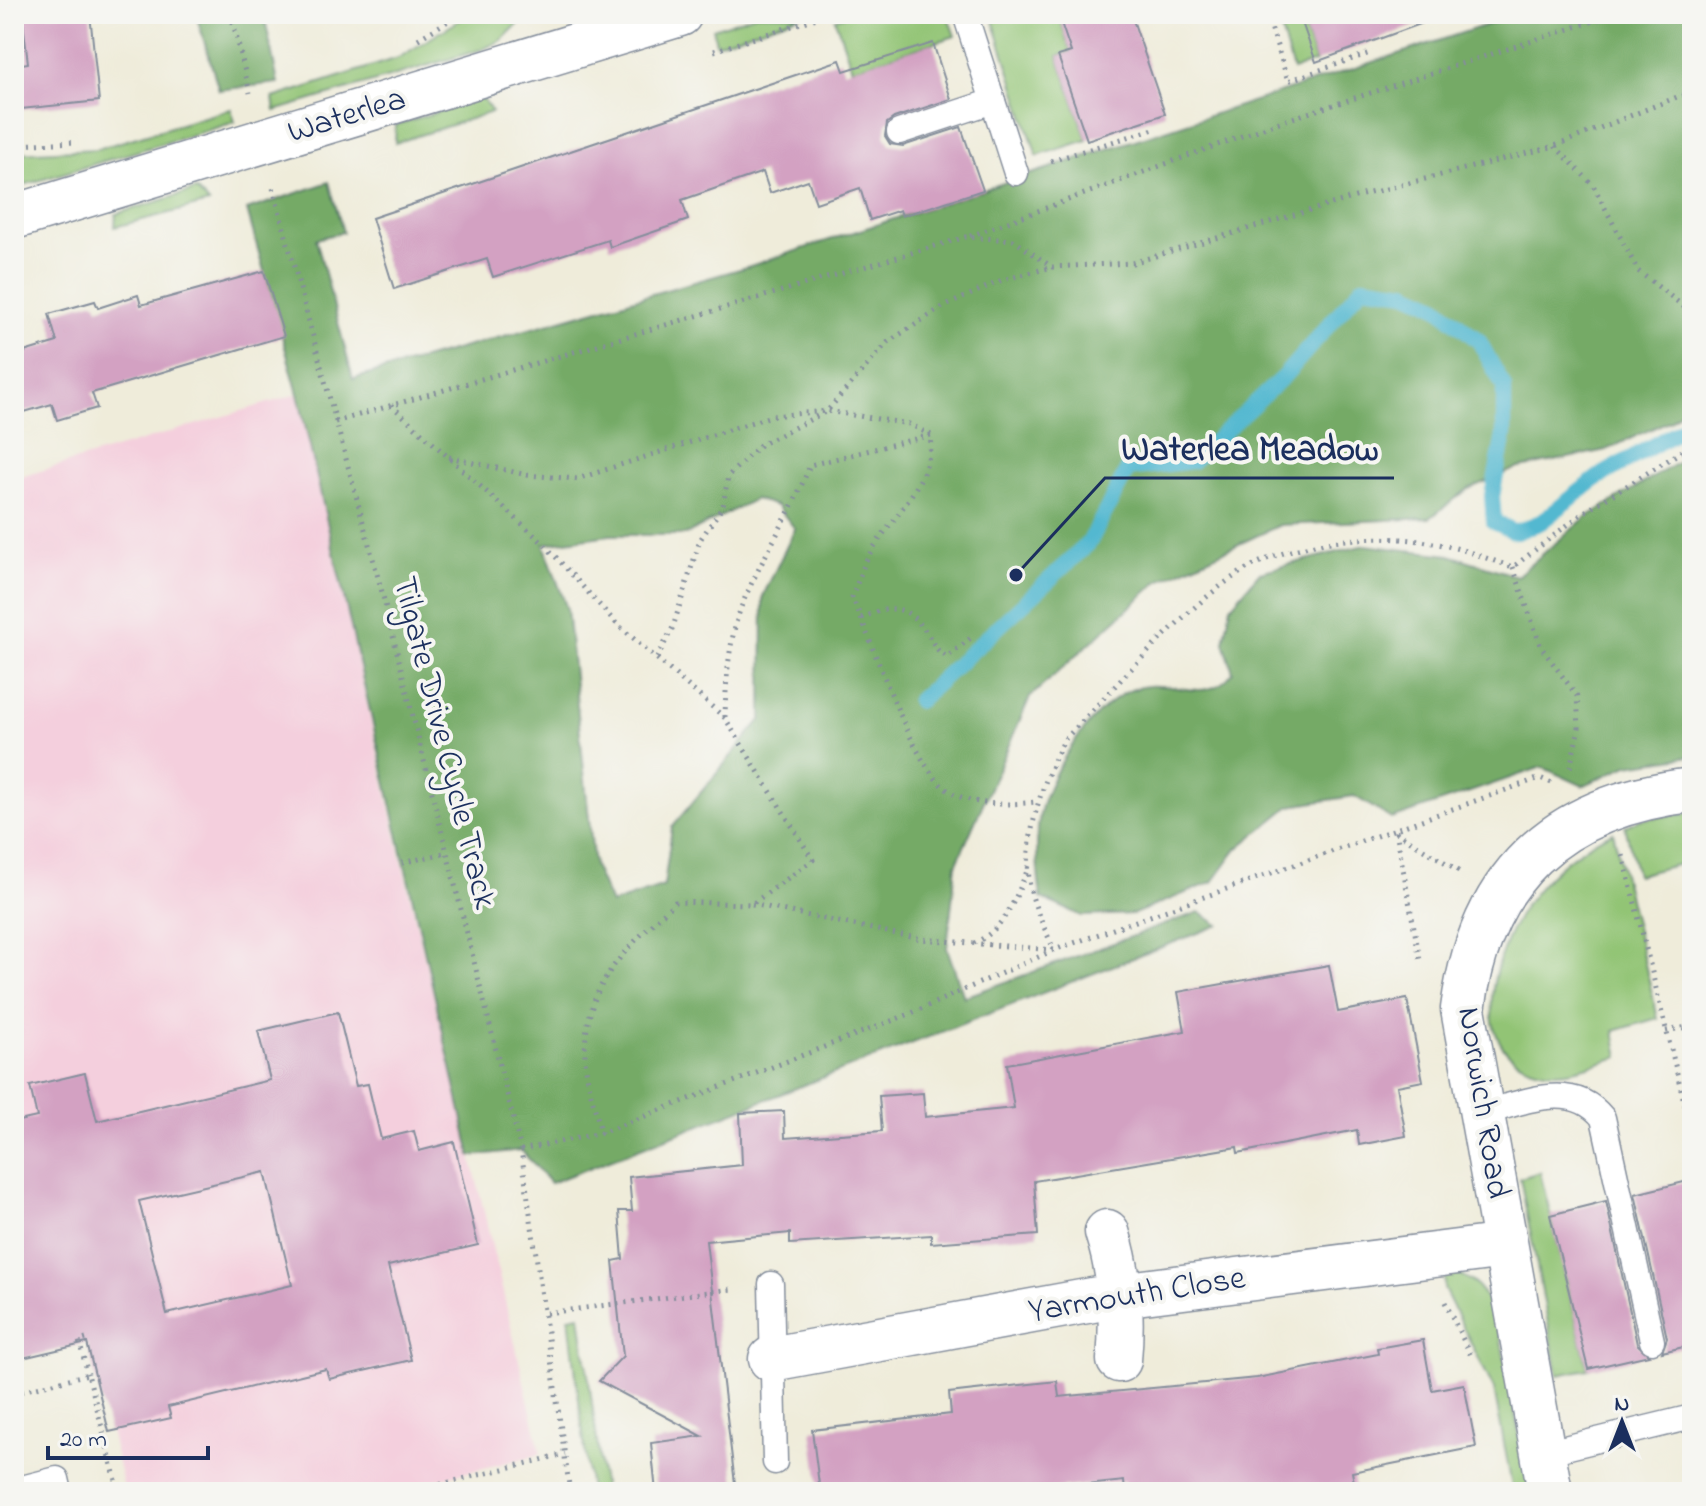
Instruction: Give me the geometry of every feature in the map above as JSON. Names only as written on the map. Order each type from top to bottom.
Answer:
[{"type":"street","name":"Waterlea","points":[[14,217],[262,143],[578,29],[680,14]]},
{"type":"street","name":"Norwich Road","points":[[1547,1472],[1463,1009],[1468,968],[1481,928],[1499,898],[1520,869],[1546,843],[1573,824],[1611,806],[1692,790]]},
{"type":"street","points":[[1107,1232],[1117,1263],[1119,1360]]},
{"type":"street","name":"Yarmouth Close","points":[[771,1359],[1120,1295],[1505,1246]]},
{"type":"lane","points":[[965,14],[1016,173]]},
{"type":"lane","points":[[899,132],[993,101]]},
{"type":"lane","points":[[1482,1113],[1561,1094],[1580,1098],[1593,1106],[1603,1118],[1652,1341]]},
{"type":"lane","points":[[771,1284],[775,1462]]},
{"type":"lane","points":[[1547,1472],[1692,1417]]},
{"type":"lane","points":[[14,1490],[57,1479],[60,1492]]},
{"type":"path","name":"Tilgate Drive Cycle Track","points":[[231,14],[262,143],[383,596],[444,853],[521,1150],[570,1492]]},
{"type":"path","points":[[1267,14],[1288,81],[1373,52]]},
{"type":"path","points":[[335,422],[966,237],[1277,123],[1616,14]]},
{"type":"path","points":[[1348,51],[1351,59]]},
{"type":"path","points":[[657,658],[673,627],[700,540],[723,506],[728,476],[760,445],[827,411],[888,342],[941,308],[1002,280],[1052,267],[1132,263],[1362,195],[1555,146],[1692,91]]},
{"type":"path","points":[[1016,173],[1157,128]]},
{"type":"path","points":[[1118,130],[1121,138]]},
{"type":"path","points":[[1555,146],[1593,185],[1638,271],[1692,313]]},
{"type":"path","points":[[966,237],[1013,240],[1052,267]]},
{"type":"path","points":[[391,405],[544,544],[616,623],[725,718],[813,860],[752,904]]},
{"type":"path","points":[[447,456],[527,475],[577,479],[771,416],[827,411],[909,424],[931,435]]},
{"type":"path","points":[[931,435],[931,458],[910,499],[870,553],[852,597],[920,761],[947,789],[976,801],[1008,805],[1036,802]]},
{"type":"path","points":[[725,718],[726,677],[744,601],[797,499],[810,465],[931,435]]},
{"type":"path","points":[[1513,567],[1583,513],[1692,445]]},
{"type":"path","points":[[1054,950],[1032,896],[1030,862],[1036,802],[1065,739],[1208,596],[1257,563],[1311,547],[1367,537],[1442,545],[1513,567]]},
{"type":"path","points":[[1513,567],[1541,647],[1577,696],[1575,754],[1564,788]]},
{"type":"path","points":[[861,618],[887,607],[906,611],[927,632],[936,651],[947,657],[972,637]]},
{"type":"path","points":[[521,1150],[601,1133],[907,1015],[1054,950],[1540,778],[1611,806],[1692,1134]]},
{"type":"path","points":[[1396,831],[1499,898]]},
{"type":"path","points":[[1396,831],[1422,969]]},
{"type":"path","points":[[402,863],[444,853]]},
{"type":"path","points":[[970,945],[990,937],[1013,904],[1030,862]]},
{"type":"path","points":[[601,1133],[585,1056],[593,996],[626,949],[675,902],[752,904],[921,939],[1054,950]]},
{"type":"path","points":[[1666,1031],[1692,1026]]},
{"type":"path","points":[[1428,1257],[1436,1284],[1475,1364]]},
{"type":"path","points":[[546,1313],[771,1284]]},
{"type":"path","points":[[86,1339],[79,1341],[119,1492]]},
{"type":"path","points":[[14,1393],[88,1374]]},
{"type":"path","points":[[409,1492],[565,1454]]},
{"type":"path","points":[[1689,1492],[1692,1485]]},
{"type":"shaded area","points":[[298,394],[402,863],[541,1454],[385,1492],[125,1492],[80,1310],[14,1188],[14,479]]},
{"type":"green space","points":[[196,14],[264,14],[278,83],[219,90]]},
{"type":"green space","points":[[470,14],[520,14],[523,19],[502,40],[483,49],[275,111],[273,98],[398,58]]},
{"type":"green space","points":[[757,14],[802,15],[716,44],[713,29]]},
{"type":"green space","points":[[849,14],[947,14],[955,36],[852,69],[835,19]]},
{"type":"green space","points":[[991,14],[1058,14],[1071,51],[1058,56],[1087,140],[1037,156]]},
{"type":"green space","points":[[1276,14],[1299,14],[1316,62],[1293,70]]},
{"type":"green space","points":[[1520,14],[1692,14],[1692,401],[1671,420],[1606,450],[1515,469],[1468,489],[1430,518],[1280,525],[1159,581],[1030,697],[956,865],[947,948],[964,997],[1199,912],[1219,925],[550,1183],[521,1150],[471,1156],[298,394],[247,210],[329,182],[343,232],[316,239],[353,379],[747,267]],"holes":[[[755,499],[777,506],[795,529],[763,596],[762,719],[672,827],[664,886],[611,904],[594,866],[567,609],[544,544],[610,535],[685,535]]]},
{"type":"green space","points":[[482,98],[492,112],[395,143],[396,125]]},
{"type":"green space","points":[[231,109],[235,122],[14,188],[14,153],[97,149]]},
{"type":"green space","points":[[196,190],[209,203],[115,227],[116,214]]},
{"type":"green space","points":[[1692,454],[1692,756],[1628,765],[1583,786],[1542,767],[1392,819],[1354,796],[1290,806],[1237,849],[1213,882],[1134,914],[1082,916],[1041,898],[1037,852],[1039,817],[1048,789],[1068,751],[1097,715],[1131,690],[1160,686],[1204,690],[1224,682],[1233,672],[1224,642],[1231,606],[1260,572],[1365,545],[1450,555],[1517,576],[1585,518]]},
{"type":"green space","points":[[1692,813],[1692,861],[1637,875],[1625,826],[1642,819]]},
{"type":"green space","points":[[1613,832],[1658,1018],[1614,1031],[1619,1057],[1561,1072],[1523,1064],[1503,1048],[1494,1025],[1492,999],[1496,971],[1506,943],[1518,917],[1549,876],[1579,851]]},
{"type":"green space","points":[[1540,1172],[1588,1369],[1558,1375],[1520,1178]]},
{"type":"green space","points":[[1445,1270],[1464,1277],[1478,1287],[1497,1319],[1530,1492],[1513,1492],[1494,1389],[1444,1289]]},
{"type":"green space","points":[[580,1315],[604,1492],[590,1492],[569,1317]]},
{"type":"building","points":[[22,14],[90,14],[99,101],[21,109],[16,65],[28,63]]},
{"type":"building","points":[[1058,14],[1131,14],[1165,114],[1087,140],[1058,56],[1071,52]]},
{"type":"building","points":[[1299,14],[1433,14],[1434,19],[1316,62]]},
{"type":"building","points":[[933,43],[951,99],[894,118],[887,123],[885,136],[890,144],[903,146],[961,127],[983,190],[902,216],[900,210],[870,220],[860,188],[816,203],[808,180],[770,193],[763,172],[682,200],[688,220],[610,247],[608,240],[493,277],[487,259],[394,289],[372,218],[840,60],[844,71]]},
{"type":"building","points":[[264,271],[284,336],[92,393],[97,408],[57,420],[52,404],[14,415],[14,355],[57,342],[49,314],[95,301],[98,308],[138,295],[141,305]]},
{"type":"building","points":[[1329,965],[1338,1012],[1407,999],[1423,1081],[1397,1086],[1406,1136],[1359,1145],[1357,1130],[1238,1153],[1237,1147],[1034,1181],[1038,1235],[931,1243],[931,1235],[790,1244],[790,1233],[706,1241],[736,1492],[656,1492],[651,1443],[702,1436],[599,1381],[623,1356],[613,1261],[623,1259],[619,1211],[632,1211],[629,1177],[742,1165],[740,1113],[784,1111],[785,1138],[882,1131],[879,1096],[923,1093],[925,1117],[1014,1108],[1007,1064],[1185,1031],[1178,992]]},
{"type":"building","points":[[338,1012],[356,1086],[368,1084],[381,1139],[414,1131],[419,1151],[454,1142],[478,1245],[388,1266],[411,1360],[329,1379],[326,1369],[168,1407],[171,1418],[109,1432],[87,1343],[14,1360],[14,1122],[37,1117],[30,1086],[85,1073],[97,1121],[270,1080],[258,1031]],"holes":[[[265,1172],[292,1285],[167,1314],[139,1201]]]},
{"type":"building","points":[[1692,1180],[1692,1345],[1662,1352],[1667,1338],[1635,1194]]},
{"type":"building","points":[[1606,1201],[1637,1344],[1649,1355],[1588,1369],[1550,1215]]},
{"type":"building","points":[[1423,1340],[1432,1390],[1464,1384],[1476,1447],[1352,1472],[1356,1492],[1125,1492],[1124,1481],[1020,1492],[820,1492],[812,1430],[951,1414],[949,1393],[1057,1381],[1059,1397],[1257,1378],[1378,1354],[1377,1348]]},
{"type":"waterway","points":[[918,701],[1089,543],[1128,469],[1193,461],[1284,376],[1363,286],[1406,292],[1435,305],[1479,341],[1504,387],[1504,435],[1492,496],[1494,522],[1516,532],[1541,522],[1597,478],[1692,423]]},
{"type":"place","name":"Waterlea Meadow","points":[[1016,575]]}]
